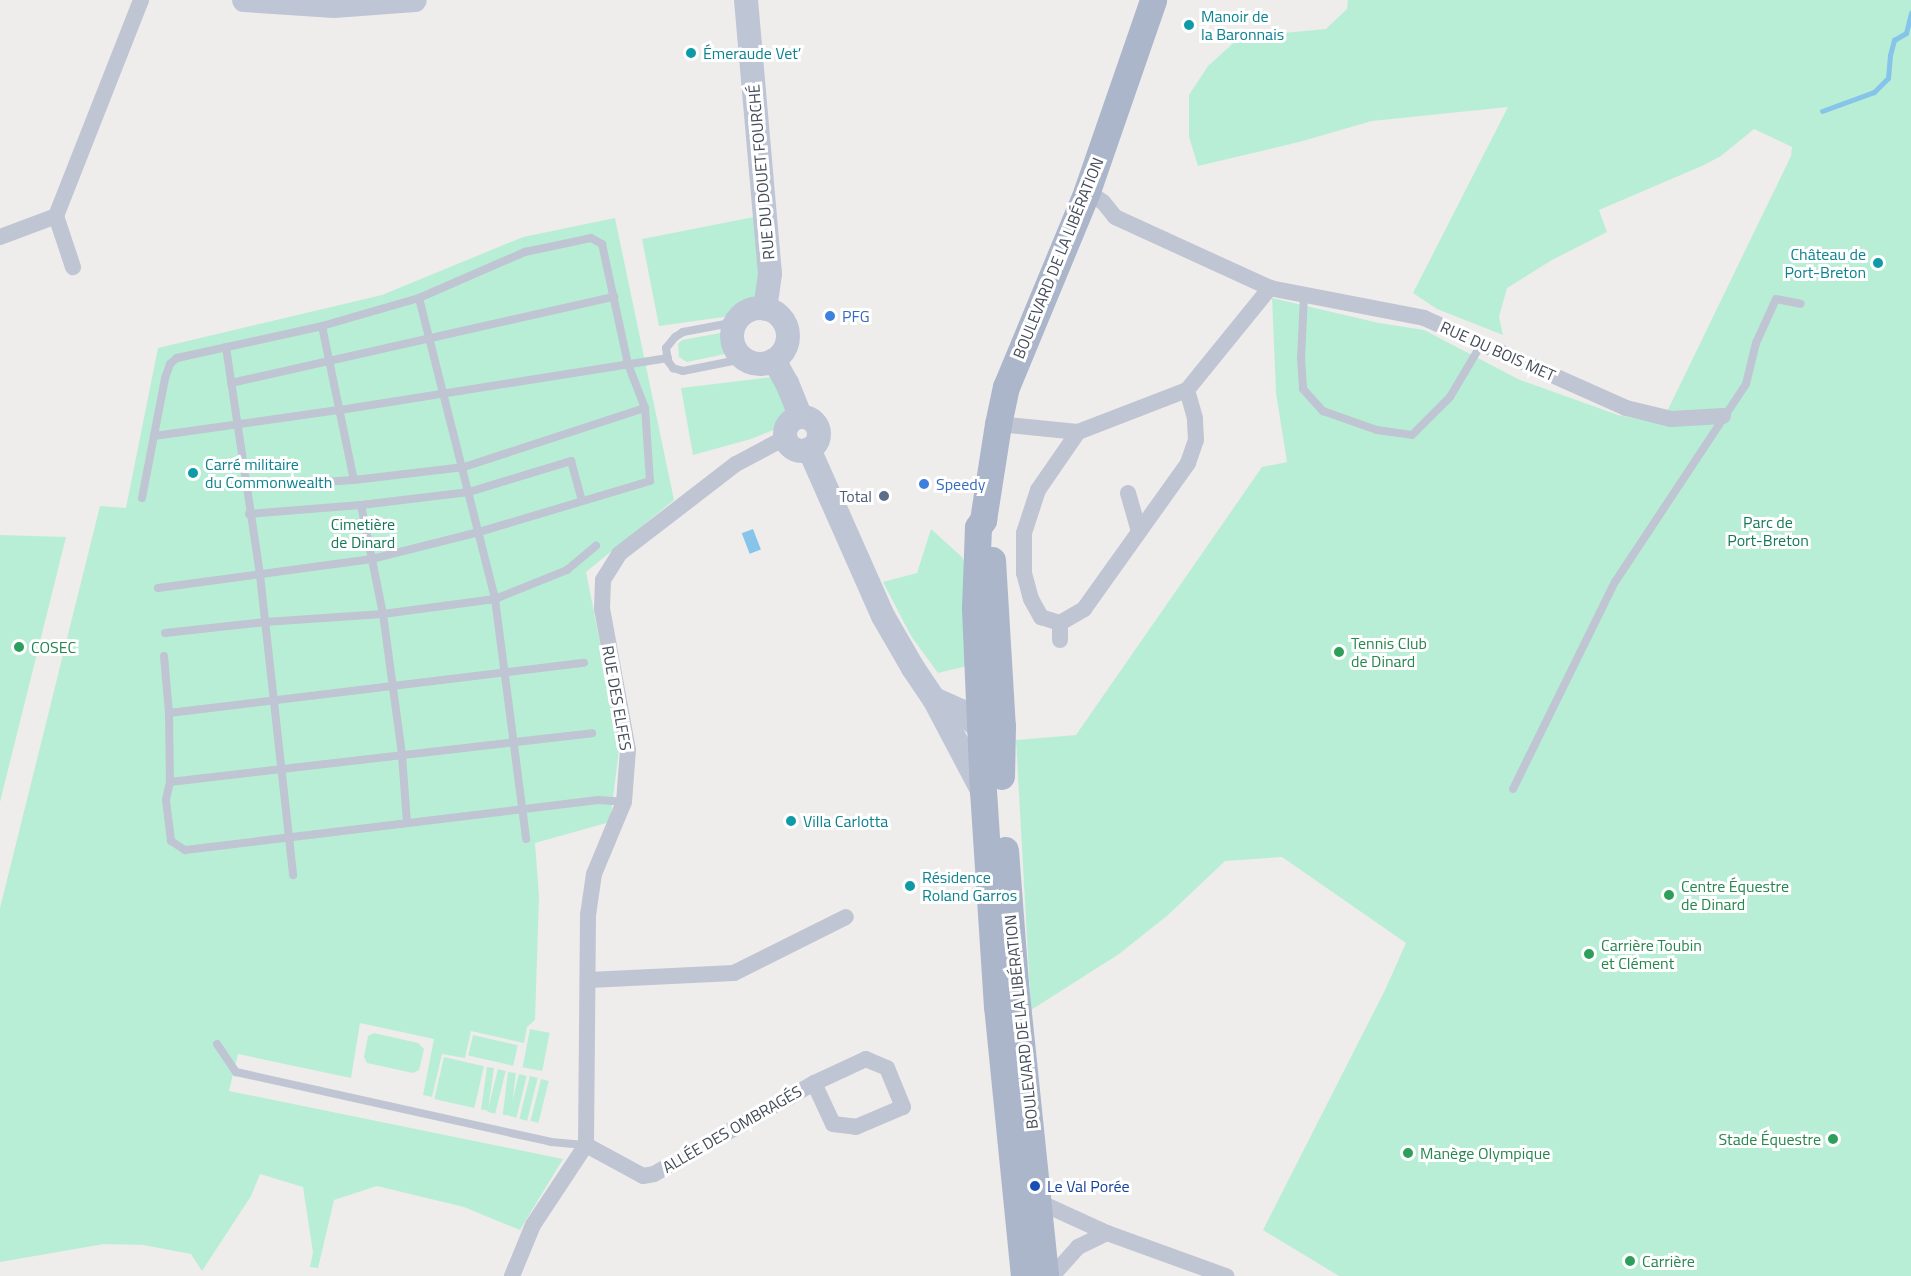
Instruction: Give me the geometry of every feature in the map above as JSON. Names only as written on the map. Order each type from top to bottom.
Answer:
[{"type":"main road","points":[[244,0],[299,5],[415,0]]},
{"type":"main road","name":"RUE DU DOUET FOURCHÉ","points":[[746,0],[770,274],[765,309]]},
{"type":"main road","name":"BOULEVARD DE LA LIBÉRATION","points":[[1024,1276],[997,1007],[983,792],[976,564],[978,526],[983,520],[1006,387],[1083,201],[1153,0]]},
{"type":"main road","points":[[765,309],[778,316],[787,332],[786,346],[774,360],[762,364],[743,359],[732,343],[732,334],[736,322],[746,312],[765,309]]},
{"type":"main road","points":[[774,360],[787,383],[800,416]]},
{"type":"main road","points":[[800,416],[813,420],[819,430],[818,441],[809,449],[792,448],[785,438],[789,422],[800,416]]},
{"type":"main road","points":[[809,449],[883,616],[934,699],[983,792]]},
{"type":"main road","name":"BOULEVARD DE LA LIBÉRATION","points":[[983,520],[991,526],[1002,726],[999,749],[1015,984],[1045,1276]]},
{"type":"main road","points":[[934,699],[963,695],[969,688],[978,668]]},
{"type":"main road","points":[[934,699],[961,711],[981,727],[999,749]]},
{"type":"street","points":[[73,267],[56,216],[141,0]]},
{"type":"street","name":"RUE DU BOIS MET","points":[[1083,201],[1103,202],[1115,217],[1270,288],[1424,318],[1626,408],[1671,419],[1724,416]]},
{"type":"street","points":[[0,237],[56,216]]},
{"type":"street","points":[[998,424],[1078,432],[1187,390],[1270,288]]},
{"type":"street","points":[[1078,432],[1038,490],[1024,533],[1024,573],[1031,599],[1041,617],[1060,622],[1084,609],[1188,463],[1196,440],[1195,418],[1187,390]]},
{"type":"street","name":"RUE DES ELFES","points":[[586,1145],[588,915],[594,874],[624,802],[628,750],[602,609],[603,580],[619,554],[736,464],[785,438]]},
{"type":"street","points":[[1128,493],[1138,531]]},
{"type":"street","points":[[1060,622],[1060,640]]},
{"type":"street","points":[[589,980],[734,973],[846,917]]},
{"type":"street","name":"ALLÉE DES OMBRAGÉS","points":[[586,1145],[634,1174],[643,1176],[654,1174],[814,1083],[866,1059],[887,1068],[903,1107],[856,1127],[833,1124],[814,1083]]},
{"type":"street","points":[[512,1276],[533,1225],[586,1145]]},
{"type":"street","points":[[1037,1201],[1107,1233],[1226,1276]]},
{"type":"street","points":[[1052,1276],[1078,1247],[1107,1233]]},
{"type":"lane","points":[[142,498],[171,364],[177,358],[322,326],[419,298],[525,252],[591,238],[602,244],[628,364],[645,408],[650,481],[479,532],[372,559],[158,588]]},
{"type":"lane","points":[[1304,294],[1300,358],[1303,389],[1323,411],[1377,430],[1412,435],[1450,397],[1482,343]]},
{"type":"lane","points":[[231,383],[614,297]]},
{"type":"lane","points":[[419,298],[464,467],[495,599],[515,742],[525,839]]},
{"type":"lane","points":[[1513,789],[1615,582],[1746,384],[1756,343],[1776,299],[1801,304]]},
{"type":"lane","points":[[736,322],[683,332],[669,343],[668,358],[673,368],[683,371],[743,359]]},
{"type":"lane","points":[[322,326],[354,480]]},
{"type":"lane","points":[[226,347],[249,514],[260,574],[293,875]]},
{"type":"lane","points":[[154,436],[340,410],[668,358]]},
{"type":"lane","points":[[246,487],[354,480],[464,467],[645,408]]},
{"type":"lane","points":[[249,514],[361,506],[470,492],[570,461],[582,501]]},
{"type":"lane","points":[[361,506],[383,614],[402,755],[407,823]]},
{"type":"lane","points":[[165,633],[265,622],[383,614],[495,599],[567,570],[596,546]]},
{"type":"lane","points":[[164,656],[169,713],[170,782],[166,800],[171,841],[185,850],[598,800],[624,802]]},
{"type":"lane","points":[[169,713],[584,663]]},
{"type":"lane","points":[[170,782],[592,733]]},
{"type":"lane","points":[[218,1044],[236,1072],[551,1142],[586,1145]]},
{"type":"green space","name":"Parc de Port-Breton","points":[[1348,0],[1911,0],[1911,1276],[1339,1276],[1263,1230],[1385,990],[1406,943],[1282,857],[1225,861],[1168,915],[1119,954],[1031,1010],[1016,740],[1076,735],[1262,467],[1287,462],[1276,393],[1272,298],[1379,323],[1424,330],[1518,379],[1618,415],[1661,424],[1791,156],[1792,147],[1754,129],[1721,156],[1704,165],[1599,210],[1607,232],[1552,260],[1507,288],[1499,317],[1503,335],[1437,309],[1413,293],[1508,107],[1372,121],[1299,142],[1198,166],[1189,137],[1189,95],[1208,66],[1240,37],[1326,29],[1347,9]]},
{"type":"green space","points":[[754,217],[761,286],[750,304],[724,317],[659,326],[642,239]]},
{"type":"green space","name":"Cimetière de Dinard","points":[[615,218],[674,500],[586,572],[620,742],[610,822],[535,843],[539,896],[535,1020],[527,1027],[524,1043],[471,1031],[465,1058],[442,1054],[432,1097],[423,1095],[434,1039],[360,1023],[351,1078],[238,1054],[229,1091],[563,1159],[520,1230],[464,1207],[377,1186],[334,1200],[318,1268],[310,1267],[313,1252],[303,1187],[260,1174],[251,1196],[202,1271],[191,1254],[143,1245],[104,1244],[0,1262],[0,908],[100,506],[126,508],[158,348],[382,295],[523,237]]},
{"type":"green space","points":[[727,333],[730,353],[687,362],[679,357],[678,344],[682,340]]},
{"type":"green space","points":[[772,377],[789,411],[776,429],[751,439],[693,455],[681,388]]},
{"type":"green space","points":[[931,529],[962,557],[967,569],[967,666],[938,673],[911,636],[883,582],[917,573]]},
{"type":"green space","name":"COSEC","points":[[0,535],[66,537],[0,802]]},
{"type":"green space","points":[[530,1029],[550,1033],[542,1071],[523,1067]]},
{"type":"green space","points":[[374,1033],[418,1043],[424,1049],[419,1070],[413,1073],[367,1063],[364,1057],[368,1036]]},
{"type":"green space","points":[[473,1035],[518,1045],[513,1066],[468,1055]]},
{"type":"green space","points":[[444,1057],[484,1066],[474,1108],[434,1099]]},
{"type":"green space","points":[[487,1067],[494,1068],[488,1111],[481,1110]]},
{"type":"green space","points":[[498,1069],[506,1071],[495,1114],[487,1112]]},
{"type":"green space","points":[[508,1072],[516,1073],[511,1116],[503,1115]]},
{"type":"green space","points":[[519,1074],[527,1076],[516,1118],[509,1116]]},
{"type":"green space","points":[[530,1076],[538,1078],[527,1121],[519,1119]]},
{"type":"green space","points":[[541,1079],[549,1081],[538,1123],[531,1121]]},
{"type":"water","points":[[753,529],[761,550],[750,554],[742,533]]},
{"type":"waterway","points":[[1822,111],[1874,92],[1888,78],[1894,40],[1906,33],[1911,13]]},
{"type":"place","name":"Manoir de la Baronnais","points":[[1189,25]]},
{"type":"place","name":"Émeraude Vet’","points":[[691,53]]},
{"type":"place","name":"Château de Port-Breton","points":[[1878,263]]},
{"type":"place","name":"PFG","points":[[830,316]]},
{"type":"place","name":"Carré militaire du Commonwealth","points":[[193,473]]},
{"type":"place","name":"Speedy","points":[[924,484]]},
{"type":"place","name":"Total","points":[[884,496]]},
{"type":"place","name":"COSEC","points":[[19,647]]},
{"type":"place","name":"Tennis Club de Dinard","points":[[1339,652]]},
{"type":"place","name":"Villa Carlotta","points":[[791,821]]},
{"type":"place","name":"Résidence Roland Garros","points":[[910,886]]},
{"type":"place","name":"Centre Équestre de Dinard","points":[[1669,895]]},
{"type":"place","name":"Carrière Toubin et Clément","points":[[1589,954]]},
{"type":"place","name":"Stade Équestre","points":[[1833,1139]]},
{"type":"place","name":"Manège Olympique","points":[[1408,1153]]},
{"type":"place","name":"Le Val Porée","points":[[1035,1186]]},
{"type":"place","name":"Carrière","points":[[1630,1261]]}]
